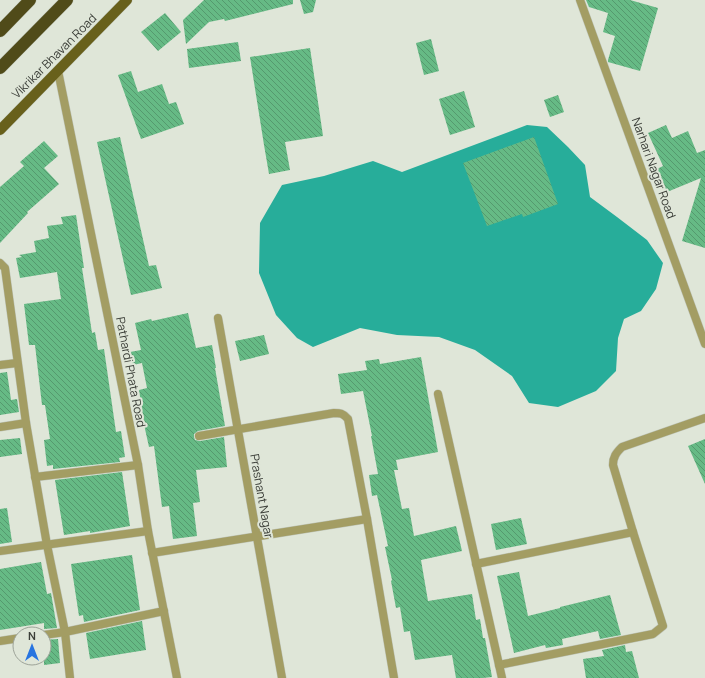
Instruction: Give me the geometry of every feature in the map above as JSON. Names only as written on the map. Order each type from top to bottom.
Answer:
[{"type":"highway","points":[[0,30],[30,0]]},
{"type":"highway","points":[[0,68],[67,0]]},
{"type":"main road","name":"Vikrikar Bhavan Road","points":[[0,130],[127,0]]},
{"type":"street","name":"Narhari Nagar Road","points":[[580,0],[705,344]]},
{"type":"street","name":"Pathardi Phata Road","points":[[58,71],[138,464],[148,531],[176,678]]},
{"type":"street","points":[[0,263],[5,268],[26,423],[47,545],[65,632],[70,678]]},
{"type":"street","name":"Prashant Nagar","points":[[218,318],[282,678]]},
{"type":"street","points":[[0,365],[17,363]]},
{"type":"street","points":[[438,394],[502,678]]},
{"type":"street","points":[[199,436],[334,413],[344,414],[348,418],[394,678]]},
{"type":"street","points":[[499,665],[653,634],[663,626],[613,465],[613,458],[622,447],[705,418]]},
{"type":"street","points":[[0,427],[26,423]]},
{"type":"street","points":[[35,477],[138,464]]},
{"type":"street","points":[[152,553],[367,519]]},
{"type":"street","points":[[0,551],[148,531]]},
{"type":"street","points":[[476,564],[633,532]]},
{"type":"street","points":[[52,634],[164,611]]},
{"type":"street","points":[[0,641],[12,639]]},
{"type":"water","points":[[527,125],[547,127],[568,147],[585,165],[590,197],[647,240],[663,263],[656,289],[641,311],[624,319],[618,338],[616,371],[596,391],[558,407],[529,403],[512,376],[475,350],[439,337],[397,335],[360,328],[313,347],[297,338],[276,315],[259,273],[260,223],[282,185],[324,176],[373,161],[402,172]]},
{"type":"building","points":[[204,0],[293,0],[293,4],[225,21],[224,19],[209,22],[186,44],[183,20]]},
{"type":"building","points":[[300,0],[316,0],[313,12],[304,14]]},
{"type":"building","points":[[586,0],[630,0],[658,8],[640,71],[608,62],[615,36],[603,32],[608,13],[589,7]]},
{"type":"building","points":[[165,13],[181,32],[158,51],[141,32]]},
{"type":"building","points":[[431,39],[439,71],[424,75],[416,43]]},
{"type":"building","points":[[238,42],[241,61],[189,68],[187,49]]},
{"type":"building","points":[[310,48],[323,136],[285,142],[290,170],[269,174],[250,57]]},
{"type":"building","points":[[131,71],[138,92],[162,84],[169,104],[176,102],[184,124],[141,139],[118,75]]},
{"type":"building","points":[[464,91],[475,127],[450,135],[439,99]]},
{"type":"building","points":[[558,95],[564,112],[550,117],[544,100]]},
{"type":"building","points":[[666,125],[672,138],[688,131],[697,153],[705,150],[705,248],[682,241],[701,178],[667,192],[657,169],[663,166],[648,133]]},
{"type":"building","points":[[120,137],[149,266],[156,265],[162,288],[131,295],[97,142]]},
{"type":"building","points":[[534,137],[558,204],[523,217],[522,214],[487,226],[463,163]]},
{"type":"building","points":[[44,141],[58,156],[44,168],[59,184],[27,212],[28,213],[0,243],[0,187],[24,166],[20,162]]},
{"type":"building","points":[[76,215],[92,333],[95,332],[98,350],[104,349],[116,432],[121,431],[125,457],[119,458],[120,462],[53,469],[53,465],[47,466],[44,440],[50,439],[45,405],[42,405],[35,345],[29,345],[24,304],[61,299],[57,272],[20,278],[16,258],[22,257],[19,255],[36,252],[34,241],[49,238],[47,226],[63,224],[61,217]]},
{"type":"building","points":[[188,313],[196,348],[212,345],[225,426],[198,431],[194,434],[194,437],[195,440],[200,441],[224,437],[227,467],[196,470],[200,502],[193,503],[197,536],[173,539],[169,506],[162,507],[154,446],[149,447],[145,429],[139,390],[147,388],[142,363],[133,365],[130,352],[141,350],[135,323]]},
{"type":"building","points":[[264,335],[269,354],[240,361],[235,341]]},
{"type":"building","points":[[421,357],[438,452],[396,460],[398,470],[394,470],[402,509],[409,508],[414,536],[456,526],[462,551],[421,560],[428,601],[472,594],[476,620],[480,619],[483,638],[485,638],[492,677],[456,678],[452,655],[415,660],[410,631],[404,632],[400,607],[396,608],[385,547],[388,546],[377,495],[372,496],[369,475],[378,474],[363,391],[341,394],[338,374],[367,370],[365,361],[379,359],[380,364]]},
{"type":"building","points":[[7,372],[11,400],[17,399],[19,412],[0,415],[0,373]]},
{"type":"building","points":[[20,438],[22,454],[0,457],[0,440]]},
{"type":"building","points":[[705,439],[705,484],[688,446]]},
{"type":"building","points":[[122,472],[130,526],[90,533],[90,531],[64,535],[55,480]]},
{"type":"building","points":[[7,508],[12,542],[0,544],[0,509]]},
{"type":"building","points":[[521,518],[527,544],[496,550],[491,524]]},
{"type":"building","points":[[132,555],[140,610],[84,622],[83,615],[79,616],[71,564]]},
{"type":"building","points":[[41,562],[47,594],[51,593],[57,628],[52,628],[52,626],[44,626],[44,623],[25,626],[12,626],[12,628],[0,630],[0,569]]},
{"type":"building","points":[[519,572],[528,616],[610,595],[621,635],[600,639],[598,631],[562,639],[563,645],[546,648],[545,645],[514,653],[497,576]]},
{"type":"building","points":[[142,621],[146,650],[90,659],[86,633]]},
{"type":"building","points":[[52,639],[58,639],[60,663],[52,664]]},
{"type":"building","points":[[625,645],[626,652],[632,651],[639,678],[586,678],[583,659],[604,656],[602,650]]}]
